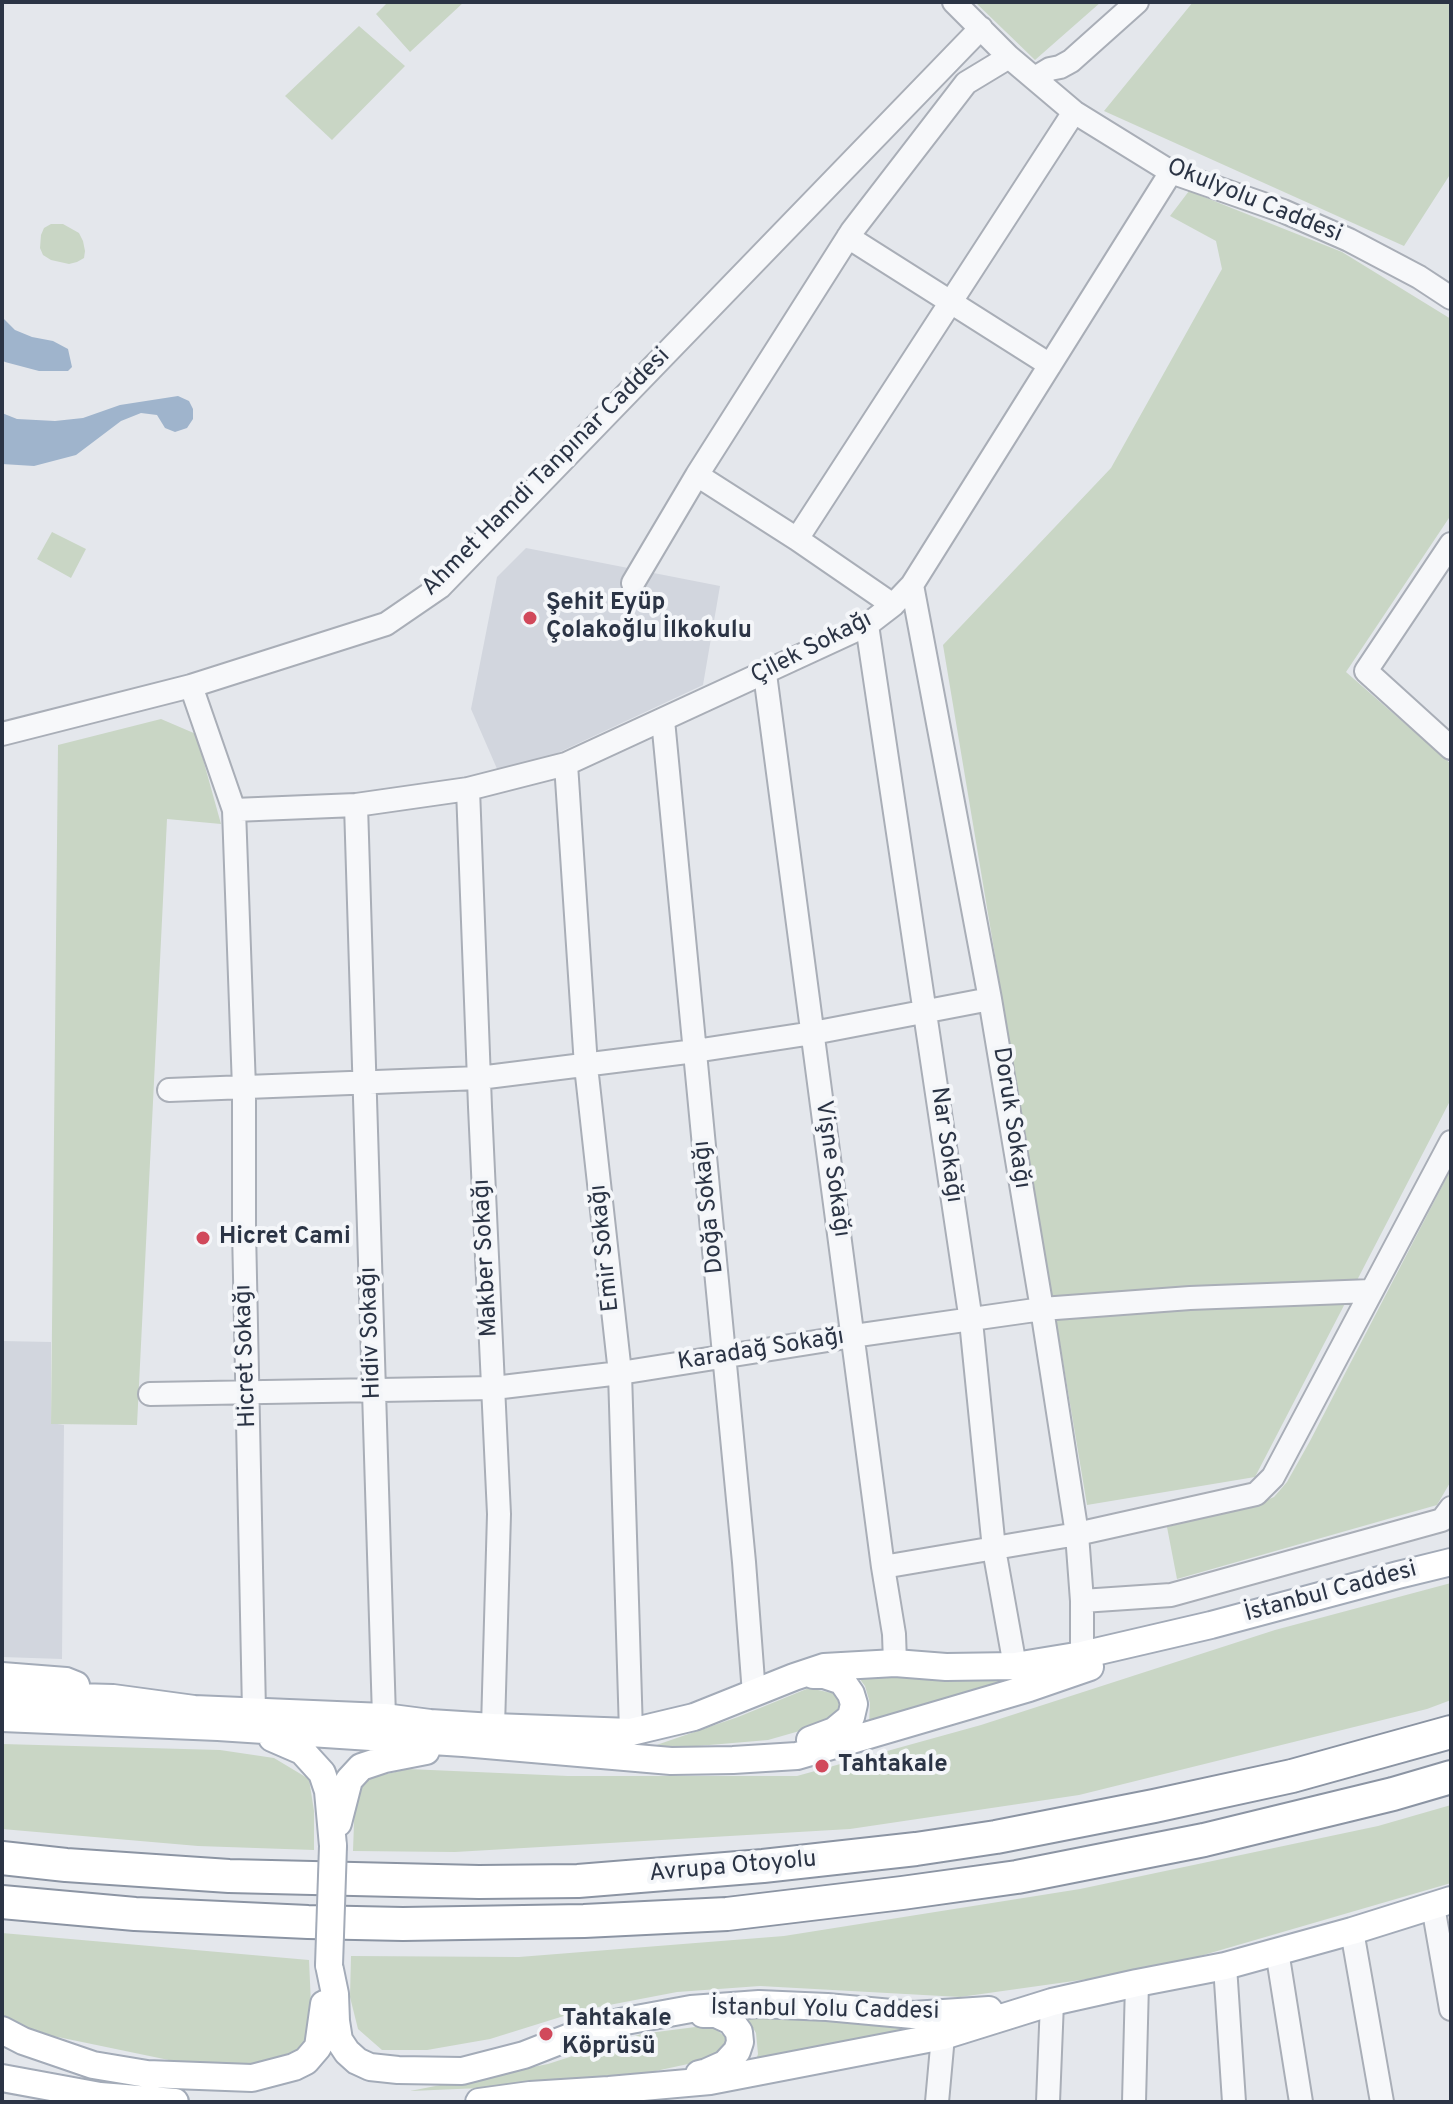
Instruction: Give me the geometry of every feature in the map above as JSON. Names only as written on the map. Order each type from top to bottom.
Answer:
[{"type":"highway","name":"Avrupa Otoyolu","points":[[2,1858],[229,1876],[464,1882],[578,1881],[720,1870],[916,1849],[1010,1834],[1279,1779],[1451,1732]]},
{"type":"highway","name":"Avrupa Otoyolu","points":[[2,1902],[135,1914],[371,1923],[584,1921],[727,1914],[1017,1877],[1204,1840],[1451,1777]]},
{"type":"main road","name":"İstanbul Caddesi","points":[[1211,1625],[1451,1562]]},
{"type":"main road","points":[[2,1695],[113,1698],[194,1709],[631,1732],[694,1717],[824,1667],[895,1663],[946,1667],[1015,1666],[1082,1655],[1211,1625]]},
{"type":"main road","points":[[2,1718],[218,1727],[671,1761],[797,1756],[1029,1688],[1211,1625]]},
{"type":"main road","points":[[733,1760],[834,1731],[851,1717],[854,1704],[842,1681],[824,1675],[794,1677]]},
{"type":"main road","points":[[2,1676],[66,1681],[113,1698]]},
{"type":"main road","points":[[2,2030],[23,2041],[93,2065],[147,2074],[252,2078],[294,2067],[306,2061],[318,2047],[329,1965],[333,1846],[328,1791],[322,1773],[302,1751],[274,1739],[218,1727]]},
{"type":"main road","points":[[333,1846],[349,1780],[361,1767],[463,1743]]},
{"type":"main road","name":"İstanbul Yolu Caddesi","points":[[479,2102],[710,2081],[943,2036],[1052,2002],[1225,1966],[1442,1903]]},
{"type":"main road","name":"İstanbul Yolu Caddesi","points":[[329,1965],[339,2040],[357,2061],[370,2067],[398,2070],[462,2071],[524,2055],[620,2022],[691,2009],[759,2004],[913,2015],[973,2012],[1052,2002]]},
{"type":"main road","points":[[609,2090],[707,2072],[725,2064],[737,2051],[739,2032],[731,2021],[716,2014],[660,2015]]},
{"type":"main road","points":[[2,2079],[91,2102]]},
{"type":"main road","points":[[2,2079],[100,2096],[175,2102]]},
{"type":"street","name":"Okulyolu Caddesi","points":[[954,2],[1009,57],[1074,112],[1171,172],[1283,211],[1349,240],[1419,277],[1451,298]]},
{"type":"street","points":[[1035,78],[1071,61],[1137,2]]},
{"type":"street","name":"Ahmet Hamdi Tanpınar Caddesi","points":[[2,734],[191,686],[386,624],[440,587],[981,28]]},
{"type":"street","points":[[633,583],[697,475],[848,237],[966,83],[1009,57]]},
{"type":"street","points":[[797,539],[1074,112]]},
{"type":"street","name":"Çilek Sokağı","points":[[234,810],[356,805],[468,789],[566,764],[867,625],[912,585],[1171,172]]},
{"type":"street","points":[[848,237],[1050,365]]},
{"type":"street","points":[[697,475],[893,605]]},
{"type":"street","points":[[1451,544],[1366,671],[1451,748]]},
{"type":"street","name":"Doruk Sokağı","points":[[912,585],[990,999],[1042,1309],[1077,1534],[1082,1655]]},
{"type":"street","name":"Nar Sokağı","points":[[867,625],[971,1321],[994,1549],[1015,1666]]},
{"type":"street","name":"Vişne Sokağı","points":[[765,674],[894,1634],[895,1663]]},
{"type":"street","name":"Hicret Sokağı","points":[[191,686],[234,810],[244,1088],[254,1711]]},
{"type":"street","name":"Doğa Sokağı","points":[[663,720],[725,1356],[754,1694]]},
{"type":"street","name":"Emir Sokağı","points":[[566,764],[586,1066],[620,1373],[631,1732]]},
{"type":"street","name":"Makber Sokağı","points":[[468,789],[499,1514],[493,1727]]},
{"type":"street","name":"Hidiv Sokağı","points":[[356,805],[384,1717]]},
{"type":"street","points":[[169,1090],[479,1078],[813,1033],[990,999]]},
{"type":"street","points":[[883,1567],[1077,1534],[1256,1494],[1273,1477],[1451,1142]]},
{"type":"street","name":"Karadağ Sokağı","points":[[150,1394],[494,1388],[620,1373],[1042,1309],[1190,1298],[1371,1291]]},
{"type":"street","points":[[1082,1601],[1171,1595],[1442,1520],[1451,1508]]},
{"type":"street","points":[[1442,1903],[1451,2009]]},
{"type":"street","points":[[1352,1931],[1382,2102]]},
{"type":"street","points":[[1277,1951],[1301,2102]]},
{"type":"street","points":[[1225,1966],[1234,2102]]},
{"type":"street","points":[[1134,2102],[1137,1983]]},
{"type":"street","points":[[1048,2102],[1052,2002]]},
{"type":"street","points":[[937,2102],[943,2036]]},
{"type":"shaded area","points":[[526,548],[720,586],[703,685],[547,758],[498,771],[471,709],[497,577]]},
{"type":"shaded area","points":[[2,1341],[51,1342],[51,1423],[64,1425],[62,1659],[2,1657]]},
{"type":"green space","points":[[388,2],[464,2],[410,52],[376,14]]},
{"type":"green space","points":[[975,2],[1101,2],[1035,60]]},
{"type":"green space","points":[[1193,2],[1451,2],[1451,173],[1404,246],[1104,111]]},
{"type":"green space","points":[[359,26],[405,66],[332,140],[285,96]]},
{"type":"green space","points":[[1189,191],[1342,252],[1451,319],[1451,515],[1346,672],[1451,764],[1451,1099],[1255,1477],[1087,1505],[943,645],[1111,468],[1222,269],[1216,241],[1170,216]]},
{"type":"green space","points":[[51,224],[63,224],[79,233],[84,258],[69,264],[43,255],[41,235],[44,228]]},
{"type":"green space","points":[[52,532],[86,549],[71,578],[37,559]]},
{"type":"green space","points":[[161,719],[196,734],[221,824],[167,819],[137,1425],[51,1424],[58,745]]},
{"type":"green space","points":[[1451,1169],[1451,1481],[1437,1505],[1177,1579],[1167,1527],[1260,1503],[1274,1497],[1287,1482]]},
{"type":"green space","points":[[1451,1583],[1451,1700],[1427,1709],[1079,1795],[850,1829],[455,1852],[353,1851],[355,1795],[370,1778],[408,1769],[568,1776],[797,1776],[981,1725],[1275,1630]]},
{"type":"green space","points":[[856,1674],[1003,1681],[869,1724],[870,1703],[865,1686]]},
{"type":"green space","points":[[809,1688],[836,1694],[842,1706],[831,1722],[768,1740],[639,1751],[738,1717]]},
{"type":"green space","points":[[2,1744],[220,1750],[274,1758],[309,1779],[314,1811],[314,1850],[198,1846],[2,1829]]},
{"type":"green space","points":[[1451,1805],[1451,1883],[1152,1970],[960,1997],[760,1986],[677,1992],[583,2010],[490,2039],[427,2050],[382,2050],[358,2029],[350,1997],[351,1956],[519,1957],[784,1936],[1080,1889],[1378,1826]]},
{"type":"green space","points":[[2,1933],[309,1960],[312,2027],[300,2049],[276,2063],[188,2064],[29,2031],[2,2019]]},
{"type":"green space","points":[[746,2016],[942,2026],[754,2066],[758,2054],[756,2033]]},
{"type":"green space","points":[[711,2025],[730,2041],[725,2056],[600,2083],[410,2091],[548,2064],[641,2034]]},
{"type":"water","points":[[2,317],[15,330],[53,341],[68,349],[72,367],[68,371],[39,371],[2,360]]},
{"type":"water","points":[[178,396],[189,401],[193,409],[193,419],[187,428],[175,432],[165,428],[157,415],[141,413],[121,421],[76,455],[34,466],[2,464],[2,413],[17,419],[55,421],[83,418],[120,405]]},
{"type":"place","name":"Şehit Eyüp Çolakoğlu İlkokulu","points":[[530,618]]},
{"type":"place","name":"Hicret Cami","points":[[203,1238]]},
{"type":"place","name":"Tahtakale","points":[[822,1766]]},
{"type":"place","name":"Tahtakale Köprüsü","points":[[546,2034]]}]
